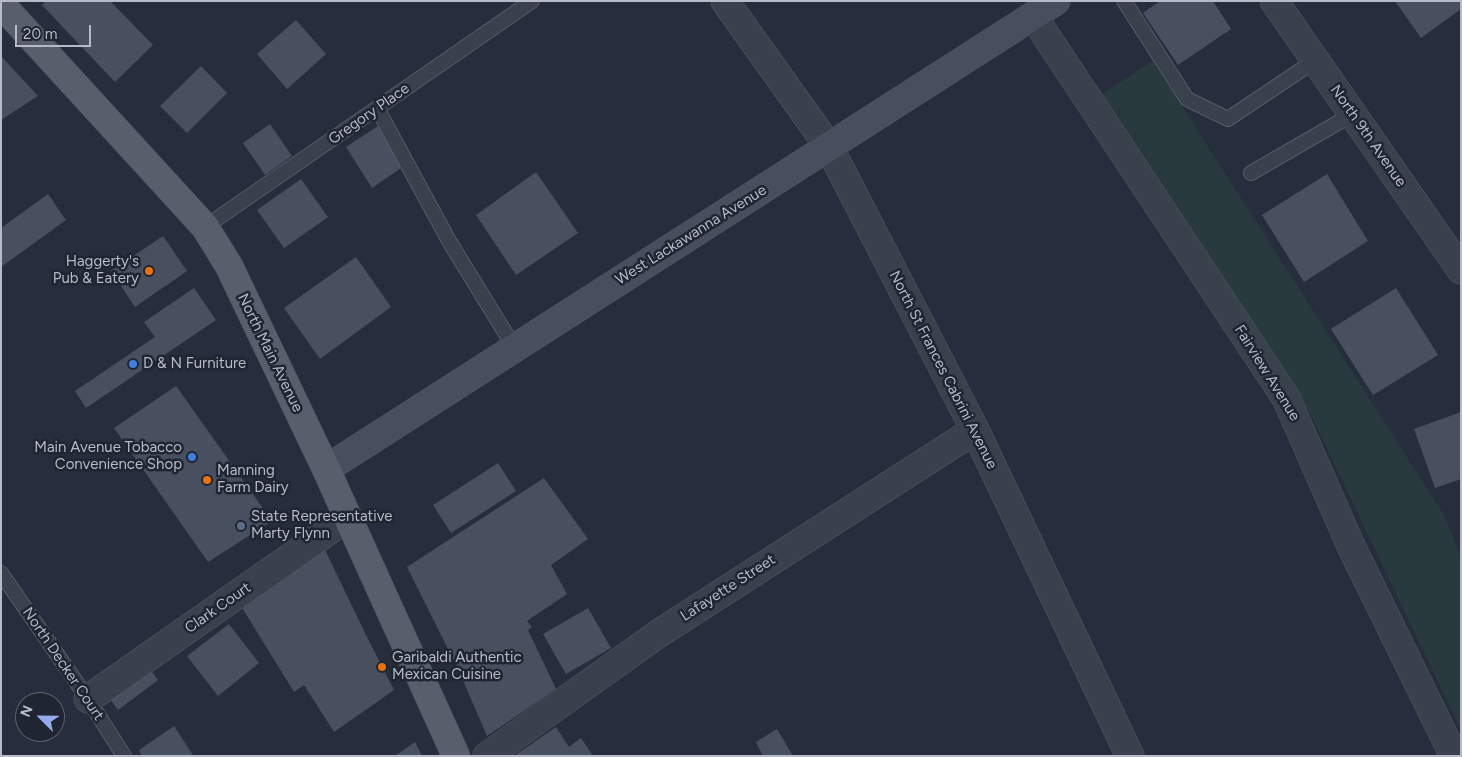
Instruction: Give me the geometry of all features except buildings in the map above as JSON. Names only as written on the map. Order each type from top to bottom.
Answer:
[{"type":"main road","name":"West Lackawanna Avenue","points":[[326,469],[1056,1]]},
{"type":"main road","name":"North Main Avenue","points":[[1,4],[205,227],[229,266],[348,516],[456,756]]},
{"type":"street","name":"North 9th Avenue","points":[[1274,1],[1461,270]]},
{"type":"street","name":"North St Frances Cabrini Avenue","points":[[734,4],[828,147],[975,430],[1130,756]]},
{"type":"street","name":"Fairview Avenue","points":[[1033,16],[1286,398],[1351,546],[1454,756]]},
{"type":"street","name":"Lafayette Street","points":[[487,756],[658,634],[975,430]]},
{"type":"street","name":"Clark Court","points":[[88,699],[348,516]]},
{"type":"lane","name":"Gregory Place","points":[[205,227],[532,1]]},
{"type":"lane","points":[[1124,1],[1187,99],[1228,119],[1316,60]]},
{"type":"lane","points":[[377,108],[448,241],[514,347]]},
{"type":"lane","points":[[1250,173],[1353,114]]},
{"type":"lane","name":"North Decker Court","points":[[1,573],[88,699],[124,756]]},
{"type":"shaded area","points":[[1153,61],[1444,515],[1461,557],[1461,730],[1311,415],[1100,95]]},
{"type":"place","name":"Haggerty's Pub & Eatery","points":[[149,271]]},
{"type":"place","name":"D & N Furniture","points":[[133,364]]},
{"type":"place","name":"Main Avenue Tobacco Convenience Shop","points":[[192,457]]},
{"type":"place","name":"Manning Farm Dairy","points":[[207,480]]},
{"type":"place","name":"State Representative Marty Flynn","points":[[241,526]]},
{"type":"place","name":"Garibaldi Authentic Mexican Cuisine","points":[[382,667]]}]
